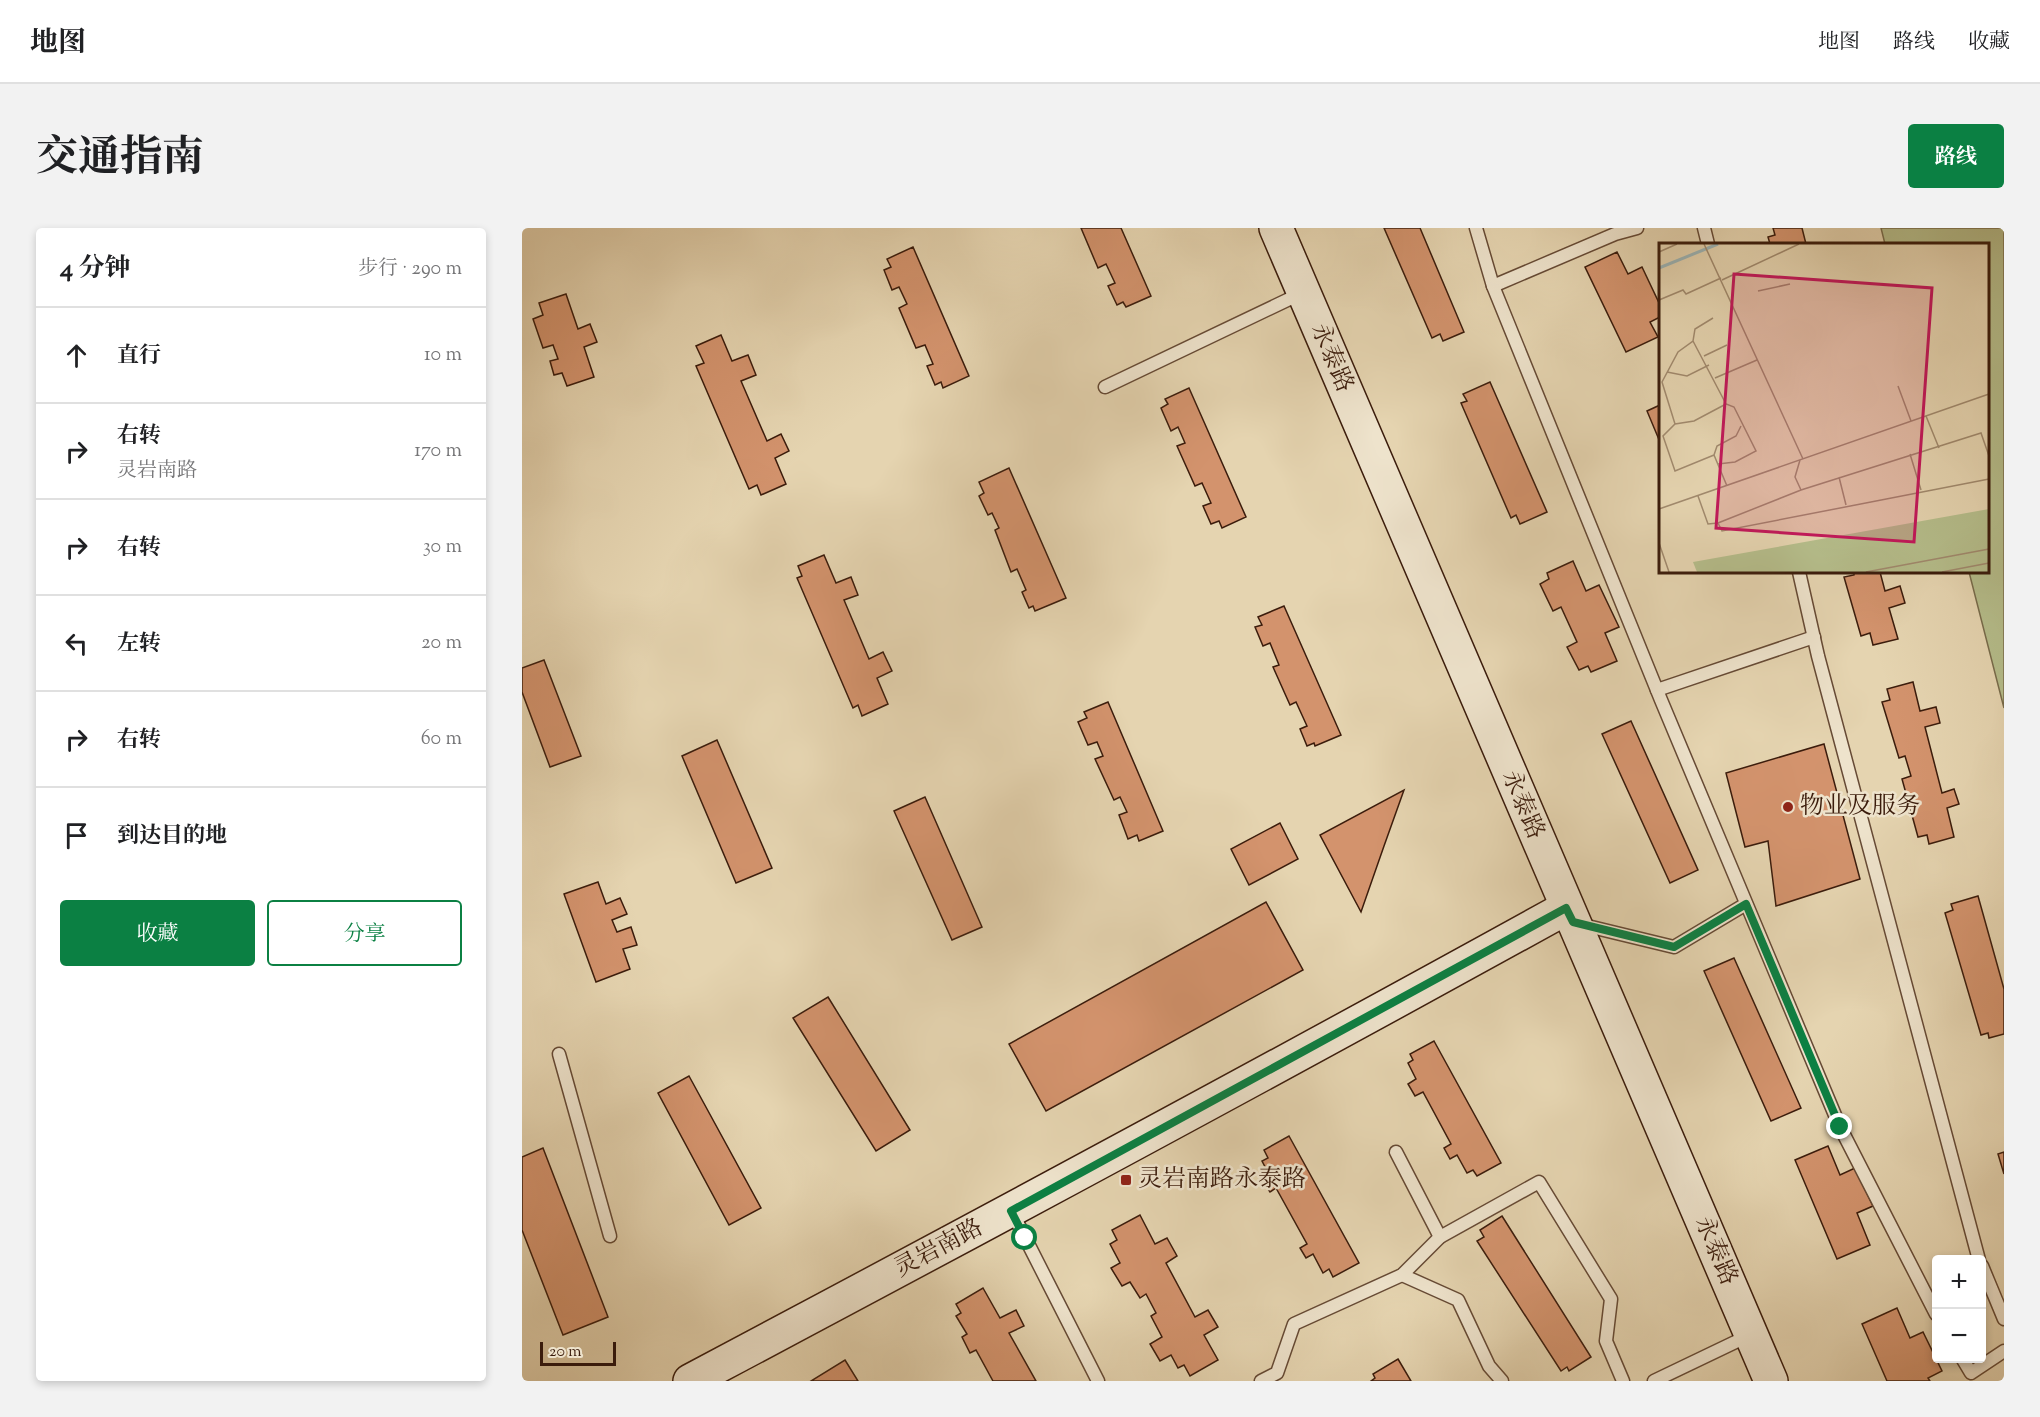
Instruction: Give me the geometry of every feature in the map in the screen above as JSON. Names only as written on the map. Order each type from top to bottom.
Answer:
[{"type":"street","name":"永泰路","points":[[1275,228],[1771,1381]]},
{"type":"street","name":"灵岩南路","points":[[690,1381],[1570,915]]},
{"type":"lane","points":[[1476,228],[1492,286],[1657,690],[1840,1127],[1933,1309]]},
{"type":"lane","points":[[1492,286],[1615,234],[1637,228]]},
{"type":"lane","points":[[1704,228],[1708,243]]},
{"type":"lane","points":[[1105,387],[1303,292]]},
{"type":"lane","points":[[1798,573],[1978,1255]]},
{"type":"lane","points":[[1657,690],[1814,637]]},
{"type":"lane","points":[[1570,915],[1674,947],[1746,904]]},
{"type":"lane","points":[[559,1054],[610,1236]]},
{"type":"lane","points":[[1396,1152],[1440,1237]]},
{"type":"lane","points":[[1262,1381],[1279,1377],[1294,1324],[1402,1275],[1440,1237],[1539,1182],[1611,1299],[1606,1341],[1623,1381]]},
{"type":"lane","points":[[1011,1211],[1098,1381]]},
{"type":"lane","points":[[1402,1275],[1458,1300],[1489,1366],[1502,1381]]},
{"type":"lane","points":[[1986,1276],[2004,1319]]},
{"type":"lane","points":[[1654,1381],[1751,1335]]},
{"type":"lane","points":[[1964,1363],[1971,1377],[2004,1351]]},
{"type":"green space","points":[[1881,228],[2004,228],[2004,708],[1969,573],[1989,573],[1989,243],[1885,243]]},
{"type":"building","points":[[1081,228],[1121,228],[1151,296],[1126,307],[1123,302],[1117,305],[1108,286],[1115,283],[1106,264],[1098,268]]},
{"type":"building","points":[[1384,228],[1420,228],[1464,332],[1443,341],[1440,334],[1432,338]]},
{"type":"building","points":[[1773,228],[1802,228],[1806,243],[1770,243],[1768,237],[1775,235]]},
{"type":"building","points":[[913,247],[969,376],[943,388],[941,382],[935,385],[927,366],[933,364],[925,345],[916,348],[899,308],[907,304],[899,287],[892,290],[884,270],[891,267],[887,259]]},
{"type":"building","points":[[1617,252],[1628,274],[1642,267],[1659,303],[1659,318],[1650,322],[1658,337],[1626,352],[1585,267]]},
{"type":"building","points":[[566,294],[578,329],[590,324],[597,342],[584,347],[594,377],[567,386],[562,373],[554,375],[550,361],[558,359],[553,345],[543,348],[533,319],[543,315],[539,303]]},
{"type":"building","points":[[721,335],[732,361],[748,355],[756,375],[741,381],[767,441],[781,434],[789,451],[775,458],[786,484],[761,495],[757,485],[749,489],[696,366],[704,363],[696,346]]},
{"type":"building","points":[[1490,382],[1547,512],[1520,524],[1516,515],[1511,518],[1461,403],[1467,401],[1463,394]]},
{"type":"building","points":[[1189,388],[1246,517],[1222,528],[1219,521],[1211,524],[1203,506],[1211,503],[1202,483],[1195,486],[1177,446],[1185,443],[1178,427],[1171,431],[1161,408],[1168,404],[1165,399]]},
{"type":"building","points":[[1659,405],[1659,440],[1647,411]]},
{"type":"building","points":[[1009,468],[1066,598],[1035,611],[1033,606],[1029,608],[1022,592],[1026,590],[1017,569],[1011,572],[995,530],[999,528],[992,513],[988,515],[979,496],[984,493],[979,482]]},
{"type":"building","points":[[824,555],[836,583],[851,577],[858,595],[844,600],[869,659],[883,652],[892,671],[877,678],[888,704],[862,716],[858,705],[853,708],[797,578],[802,576],[798,566]]},
{"type":"building","points":[[1573,561],[1586,591],[1599,585],[1619,627],[1605,633],[1617,661],[1591,672],[1588,666],[1579,670],[1567,647],[1577,642],[1561,607],[1553,611],[1540,584],[1549,579],[1547,573]]},
{"type":"building","points":[[1854,573],[1880,573],[1885,591],[1900,586],[1905,603],[1889,608],[1898,639],[1873,645],[1870,633],[1861,636],[1844,577],[1854,575]]},
{"type":"building","points":[[1284,606],[1341,735],[1315,746],[1314,743],[1307,746],[1300,729],[1307,726],[1296,702],[1290,705],[1273,667],[1279,665],[1270,643],[1263,646],[1255,627],[1262,625],[1258,617]]},
{"type":"building","points":[[544,660],[581,756],[550,767],[522,692],[522,668]]},
{"type":"building","points":[[1913,682],[1920,711],[1936,707],[1940,723],[1925,727],[1942,793],[1954,789],[1959,804],[1947,808],[1954,837],[1929,844],[1927,835],[1918,837],[1902,779],[1911,776],[1905,756],[1899,758],[1882,702],[1890,700],[1887,689]]},
{"type":"building","points":[[1108,702],[1163,831],[1139,841],[1137,835],[1128,839],[1119,815],[1127,812],[1120,797],[1114,800],[1095,759],[1103,756],[1097,742],[1088,745],[1078,722],[1087,718],[1084,712]]},
{"type":"building","points":[[1631,721],[1698,870],[1670,883],[1602,734]]},
{"type":"building","points":[[717,740],[772,868],[736,883],[682,756]]},
{"type":"building","name":"物业及服务","points":[[1824,744],[1860,879],[1776,906],[1768,841],[1745,847],[1726,773]]},
{"type":"building","points":[[1404,790],[1384,846],[1361,912],[1320,835]]},
{"type":"building","points":[[925,797],[982,927],[952,940],[894,811]]},
{"type":"building","points":[[1280,823],[1298,859],[1249,885],[1231,849]]},
{"type":"building","points":[[598,882],[606,904],[620,898],[627,914],[612,920],[617,932],[631,927],[637,945],[623,949],[630,969],[596,982],[564,894]]},
{"type":"building","points":[[1978,896],[2004,989],[2004,1034],[1989,1038],[1988,1033],[1981,1035],[1945,913],[1953,910],[1951,904]]},
{"type":"building","points":[[1266,902],[1303,970],[1046,1111],[1009,1044]]},
{"type":"building","points":[[1734,958],[1801,1108],[1771,1121],[1704,971]]},
{"type":"building","points":[[828,997],[910,1130],[876,1151],[793,1018]]},
{"type":"building","points":[[1434,1041],[1501,1163],[1477,1176],[1473,1170],[1467,1173],[1457,1155],[1450,1159],[1444,1148],[1451,1144],[1423,1092],[1415,1096],[1408,1084],[1416,1079],[1408,1063],[1413,1060],[1410,1054]]},
{"type":"building","points":[[689,1076],[761,1208],[729,1225],[658,1093]]},
{"type":"building","points":[[1289,1136],[1359,1263],[1333,1277],[1329,1269],[1323,1273],[1313,1254],[1306,1258],[1300,1248],[1307,1244],[1276,1188],[1270,1192],[1264,1183],[1271,1178],[1262,1161],[1268,1158],[1264,1150]]},
{"type":"building","points":[[1828,1146],[1840,1175],[1855,1168],[1873,1206],[1857,1213],[1870,1245],[1837,1259],[1795,1160]]},
{"type":"building","points":[[543,1148],[608,1317],[563,1335],[522,1230],[522,1157]]},
{"type":"building","points":[[2004,1152],[2004,1174],[1998,1154]]},
{"type":"building","points":[[1140,1215],[1155,1244],[1167,1238],[1177,1256],[1166,1263],[1195,1317],[1208,1310],[1218,1327],[1204,1335],[1218,1360],[1190,1376],[1184,1365],[1178,1368],[1171,1355],[1160,1361],[1150,1344],[1162,1337],[1151,1316],[1156,1313],[1146,1294],[1140,1298],[1130,1282],[1122,1286],[1111,1268],[1120,1263],[1110,1244],[1117,1240],[1112,1230]]},
{"type":"building","points":[[1502,1216],[1591,1357],[1569,1371],[1567,1367],[1561,1371],[1477,1241],[1484,1237],[1480,1230]]},
{"type":"building","points":[[983,1288],[1000,1318],[1016,1310],[1024,1326],[1009,1333],[1036,1381],[993,1381],[976,1350],[970,1353],[962,1337],[967,1334],[956,1316],[961,1313],[956,1304]]},
{"type":"building","points":[[1897,1308],[1910,1338],[1923,1332],[1932,1350],[1932,1363],[1938,1363],[1942,1371],[1928,1378],[1930,1381],[1887,1381],[1862,1324]]},
{"type":"building","points":[[1398,1359],[1411,1381],[1371,1381],[1375,1378],[1373,1374]]},
{"type":"building","points":[[845,1360],[858,1381],[811,1381]]},
{"type":"place","name":"物业及服务","points":[[1788,807]]},
{"type":"place","name":"灵岩南路永泰路","points":[[1126,1180]]},
{"type":"route","points":[[1025,1238],[1011,1211],[1120,1149],[1231,1092],[1566,908],[1573,922],[1674,947],[1746,904],[1840,1127]]}]
